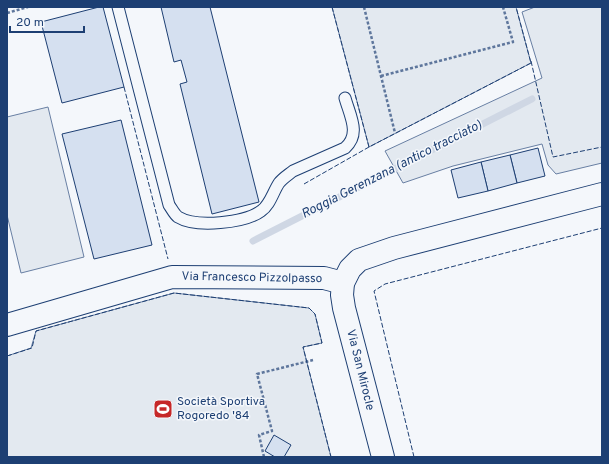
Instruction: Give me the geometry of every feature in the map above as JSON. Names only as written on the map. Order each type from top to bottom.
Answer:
[{"type":"street","points":[[343,283],[350,269],[359,260],[378,252],[602,194]]},
{"type":"street","name":"Via Francesco Pizzolpasso","points":[[7,325],[172,277],[324,278],[343,283]]},
{"type":"street","name":"Via San Mirocle","points":[[343,283],[342,295],[344,308],[383,457]]},
{"type":"lane","points":[[118,7],[170,205],[174,213],[180,218],[221,223],[250,217],[261,211],[267,205],[280,182],[286,176],[293,171],[345,148],[350,144],[354,134],[345,98]]},
{"type":"path","points":[[7,13],[28,7]]},
{"type":"path","points":[[364,7],[395,133]]},
{"type":"path","points":[[381,76],[513,42],[503,7]]},
{"type":"path","points":[[264,457],[259,435],[272,431],[258,374],[313,360]]},
{"type":"shaded area","points":[[332,7],[516,7],[531,63],[369,147]]},
{"type":"shaded area","points":[[535,7],[602,7],[602,163],[556,174],[548,165],[542,144],[453,166],[403,183],[385,151],[542,78],[522,12]]},
{"type":"shaded area","points":[[48,107],[84,257],[21,273],[7,215],[7,117]]},
{"type":"shaded area","name":"Società Sportiva Rogoredo '84","points":[[174,293],[309,308],[315,314],[322,343],[303,347],[331,457],[7,457],[7,356],[31,348],[36,331]]},
{"type":"building","points":[[103,7],[124,87],[62,103],[41,22]]},
{"type":"building","points":[[161,7],[210,7],[259,202],[212,214],[180,84],[187,82],[181,60],[174,62]]},
{"type":"building","points":[[121,120],[152,245],[94,259],[62,134]]},
{"type":"building","points":[[538,148],[545,176],[517,183],[510,155]]},
{"type":"building","points":[[510,155],[517,183],[488,191],[481,162]]},
{"type":"building","points":[[481,162],[488,191],[458,198],[451,170]]},
{"type":"building","points":[[274,435],[291,445],[284,457],[275,457],[265,451]]},
{"type":"waterway","name":"Roggia Gerenzana (antico tracciato)","points":[[253,241],[532,99]]},
{"type":"fence","points":[[332,7],[369,147]]},
{"type":"fence","points":[[304,184],[369,147],[531,63],[516,7]]},
{"type":"fence","points":[[531,61],[553,157],[602,147]]},
{"type":"fence","points":[[124,87],[168,259]]},
{"type":"fence","points":[[414,457],[374,291],[385,284],[602,228]]},
{"type":"fence","points":[[7,356],[32,348],[36,331],[174,293],[309,308],[315,314],[322,343],[303,347],[331,457]]},
{"type":"place","name":"Società Sportiva Rogoredo '84","points":[[163,409]]}]
